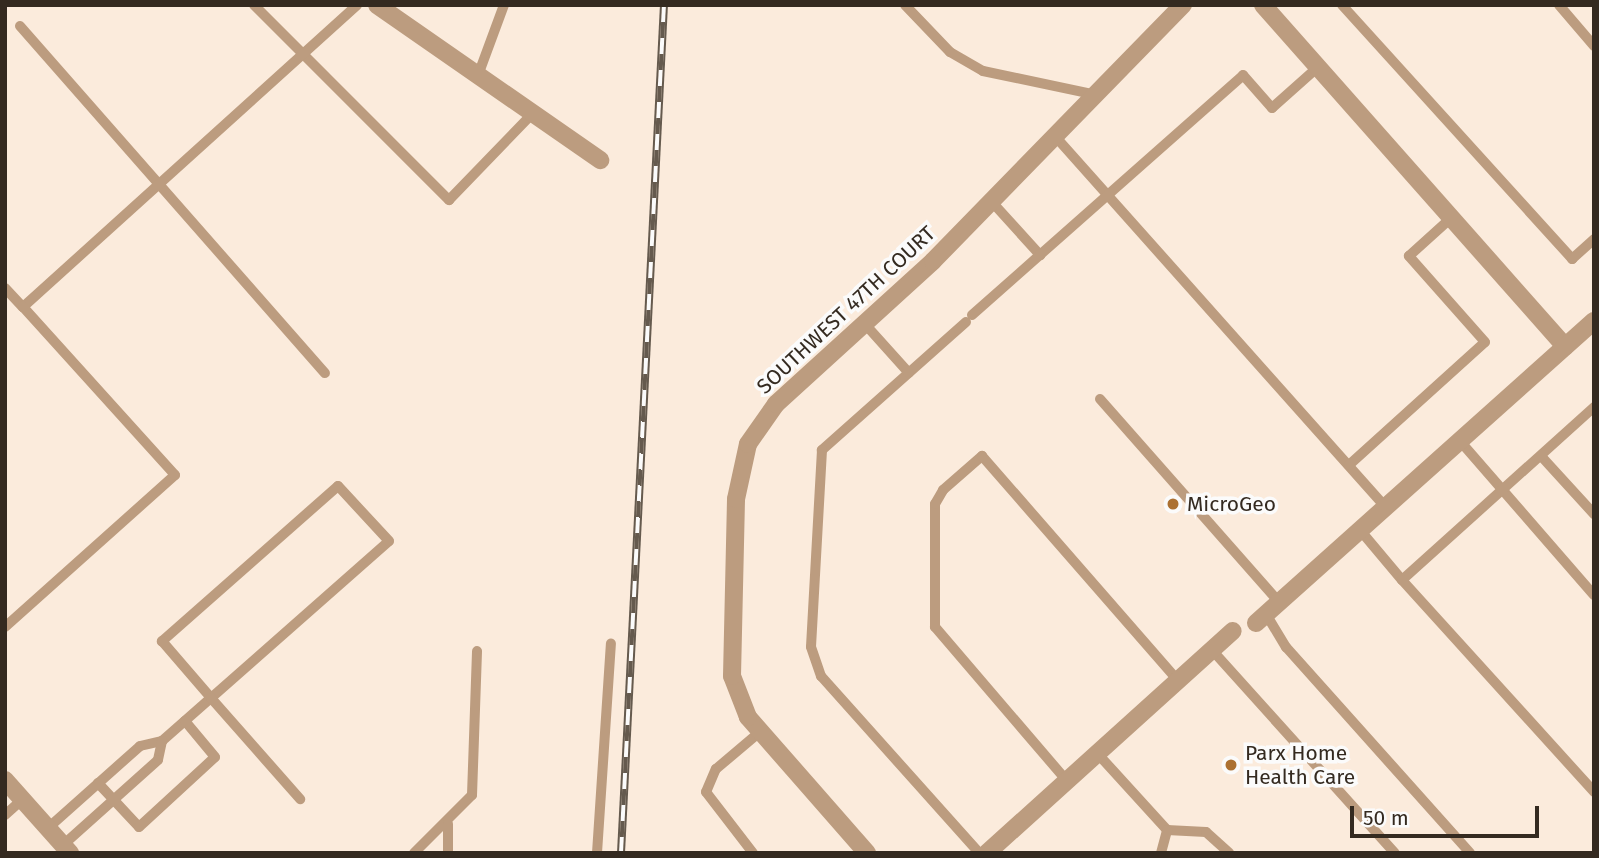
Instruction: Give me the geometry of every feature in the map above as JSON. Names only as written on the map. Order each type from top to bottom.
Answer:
[{"type":"street","points":[[377,5],[477,79],[600,160]]},
{"type":"street","name":"SOUTHWEST 47TH COURT","points":[[867,853],[761,731],[743,706],[730,661],[743,459],[776,404],[992,202],[1093,94],[1183,5]]},
{"type":"street","points":[[1264,5],[1565,346]]},
{"type":"street","points":[[1267,613],[1594,321]]},
{"type":"street","points":[[987,853],[1233,631]]},
{"type":"street","points":[[5,780],[67,849]]},
{"type":"lane","points":[[254,5],[449,200],[531,115]]},
{"type":"lane","points":[[23,307],[357,5]]},
{"type":"lane","points":[[477,79],[504,5]]},
{"type":"lane","points":[[905,5],[950,52],[983,71],[1093,94]]},
{"type":"lane","points":[[1342,5],[1572,259],[1594,239]]},
{"type":"lane","points":[[1559,5],[1593,42]]},
{"type":"lane","points":[[20,26],[161,180],[325,373]]},
{"type":"lane","points":[[979,853],[828,684],[811,655],[822,450],[1243,75],[1272,108],[1318,66]]},
{"type":"lane","points":[[1054,135],[1386,507]]},
{"type":"lane","points":[[992,202],[1040,255]]},
{"type":"lane","points":[[1349,464],[1485,342],[1409,256],[1451,218]]},
{"type":"lane","points":[[5,288],[175,475],[5,626]]},
{"type":"lane","points":[[864,323],[909,373]]},
{"type":"lane","points":[[1100,399],[1267,613],[1286,647],[1470,853]]},
{"type":"lane","points":[[1402,580],[1503,492],[1594,407]]},
{"type":"lane","points":[[1460,441],[1594,595]]},
{"type":"lane","points":[[1067,780],[934,626],[935,504],[943,490],[982,456],[1178,681]]},
{"type":"lane","points":[[1541,456],[1593,513]]},
{"type":"lane","points":[[48,828],[140,746],[162,741],[211,698],[388,541],[338,486],[162,641],[211,698],[300,799]]},
{"type":"lane","points":[[1360,530],[1594,792]]},
{"type":"lane","points":[[597,853],[611,643]]},
{"type":"lane","points":[[1212,650],[1395,853]]},
{"type":"lane","points":[[414,853],[448,824],[472,795],[477,651]]},
{"type":"lane","points":[[99,783],[139,827],[215,757],[185,721]]},
{"type":"lane","points":[[753,853],[706,792],[716,769],[761,731]]},
{"type":"lane","points":[[67,849],[114,800],[158,760],[162,741]]},
{"type":"lane","points":[[1097,753],[1167,830],[1206,832],[1229,853]]},
{"type":"lane","points":[[5,815],[23,799]]},
{"type":"lane","points":[[448,824],[448,853]]},
{"type":"lane","points":[[1161,853],[1167,830]]},
{"type":"railway","points":[[621,853],[664,5]]},
{"type":"place","name":"MicroGeo","points":[[1173,504]]},
{"type":"place","name":"Parx Home Health Care","points":[[1231,765]]}]
